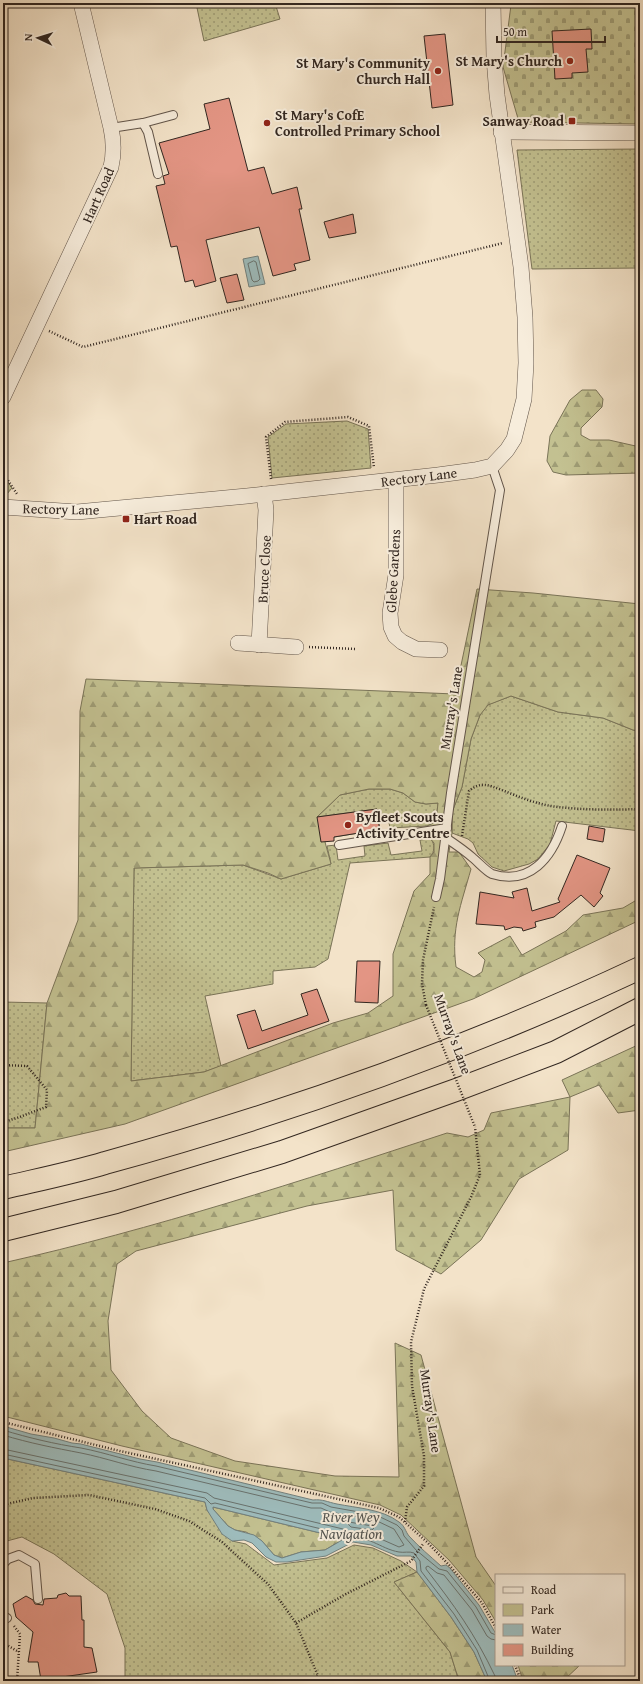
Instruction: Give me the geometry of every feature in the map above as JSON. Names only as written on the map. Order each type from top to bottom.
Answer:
[{"type":"highway","points":[[3,1188],[105,1164],[281,1110],[448,1050],[577,998],[640,968]]},
{"type":"highway","points":[[3,1230],[116,1202],[282,1152],[456,1090],[556,1052],[640,1009]]},
{"type":"street","name":"Hart Road","points":[[3,397],[38,325],[111,167],[114,157],[111,128],[80,3]]},
{"type":"street","points":[[492,466],[507,450],[514,439],[524,398],[526,363],[525,317],[517,240],[501,132],[494,58],[493,3]]},
{"type":"street","points":[[501,132],[640,133]]},
{"type":"street","name":"Rectory Lane","points":[[10,508],[77,512],[269,494],[396,480],[475,470],[492,466]]},
{"type":"street","name":"Glebe Gardens","points":[[396,480],[396,575],[390,614],[391,627],[395,636],[402,642],[416,649],[440,650]]},
{"type":"street","name":"Bruce Close","points":[[259,645],[266,510],[269,494]]},
{"type":"street","points":[[238,644],[296,647]]},
{"type":"lane","points":[[111,128],[143,123],[173,115]]},
{"type":"lane","points":[[143,123],[148,132],[158,174]]},
{"type":"lane","name":"Murray's Lane","points":[[436,897],[446,838],[453,779],[500,490],[492,466]]},
{"type":"lane","points":[[446,838],[491,873],[512,877],[529,871],[544,862],[556,844],[562,826]]},
{"type":"lane","points":[[339,845],[447,828]]},
{"type":"lane","points":[[3,1564],[8,1559],[19,1555],[35,1564],[38,1599]]},
{"type":"path","points":[[38,325],[83,347],[517,240]]},
{"type":"path","points":[[269,494],[266,437],[285,422],[348,417],[369,426],[376,482]]},
{"type":"path","points":[[3,473],[18,495],[10,508]]},
{"type":"path","points":[[296,647],[354,649]]},
{"type":"path","points":[[461,849],[468,791],[474,786],[485,784],[517,796],[556,807],[609,810],[640,809]]},
{"type":"path","name":"Murray's Lane","points":[[405,1522],[407,1507],[424,1486],[424,1456],[412,1386],[411,1342],[424,1289],[471,1197],[480,1175],[475,1127],[426,1005],[422,984],[423,960],[436,897]]},
{"type":"path","points":[[3,1065],[27,1066],[47,1090],[46,1107],[3,1122]]},
{"type":"path","points":[[3,1422],[120,1451],[373,1506],[399,1517],[450,1566],[482,1603],[495,1626]]},
{"type":"path","points":[[3,1508],[7,1504],[33,1498],[89,1495],[155,1509],[189,1521],[222,1542],[268,1584],[296,1623],[318,1676],[306,1681]]},
{"type":"path","points":[[296,1623],[344,1595],[411,1560],[423,1544]]},
{"type":"path","points":[[5,1617],[20,1634],[17,1681]]},
{"type":"path","points":[[3,1643],[19,1652]]},
{"type":"path","points":[[514,1666],[521,1681]]},
{"type":"green space","points":[[196,3],[275,3],[280,19],[204,41]]},
{"type":"green space","points":[[514,3],[640,3],[640,124],[519,122],[503,67],[511,5]]},
{"type":"green space","points":[[640,149],[640,268],[532,269],[517,150]]},
{"type":"green space","points":[[582,390],[596,390],[603,399],[602,407],[581,428],[581,435],[590,440],[609,440],[640,447],[640,473],[566,475],[553,472],[547,461],[550,436],[570,400]]},
{"type":"green space","points":[[347,421],[368,429],[371,468],[272,478],[268,437],[286,424]]},
{"type":"green space","points":[[3,475],[12,488],[6,495],[3,495]]},
{"type":"green space","points":[[477,589],[640,604],[640,731],[633,730],[603,718],[558,712],[511,696],[488,705],[480,715],[471,739],[462,787],[452,812],[452,833],[449,852],[459,852],[471,869],[458,917],[455,953],[456,967],[474,977],[482,972],[485,960],[478,953],[510,936],[522,955],[566,931],[583,915],[623,908],[640,898],[640,920],[473,999],[125,1124],[3,1152],[3,1128],[35,1128],[47,1003],[78,920],[80,711],[86,679],[455,694]],"holes":[[[369,789],[390,789],[403,793],[415,802],[426,804],[438,803],[436,822],[427,826],[429,837],[434,843],[434,852],[430,857],[430,874],[414,891],[393,954],[393,996],[368,1013],[333,1023],[204,1072],[131,1081],[134,868],[243,865],[281,879],[331,864],[325,842],[334,837],[365,832],[366,835],[380,834],[377,809],[317,817],[340,795]]]},
{"type":"green space","points":[[511,696],[558,712],[603,718],[633,730],[640,731],[640,831],[556,821],[550,844],[538,859],[529,864],[504,871],[492,867],[478,854],[473,843],[468,839],[452,833],[452,812],[462,787],[471,739],[480,715],[487,705]]},
{"type":"green space","points":[[369,789],[390,789],[403,793],[415,802],[426,804],[438,803],[436,822],[427,826],[390,828],[388,817],[317,817],[340,795]]},
{"type":"green space","points":[[431,839],[434,848],[430,857],[350,863],[328,959],[315,967],[273,971],[273,984],[205,996],[221,1066],[204,1072],[131,1081],[134,868],[243,865],[281,879],[331,864],[327,846],[336,845],[338,860],[365,856],[364,846],[388,843],[391,855],[422,851],[420,840]]},
{"type":"green space","points":[[3,1002],[47,1003],[35,1128],[3,1128]]},
{"type":"green space","points":[[640,1044],[640,1110],[618,1113],[599,1085],[570,1097],[562,1080]]},
{"type":"green space","points":[[570,1097],[568,1150],[519,1179],[481,1240],[441,1274],[396,1250],[393,1190],[307,1206],[136,1251],[117,1264],[108,1321],[111,1370],[142,1411],[171,1438],[235,1461],[335,1476],[399,1477],[395,1343],[421,1355],[476,1557],[495,1585],[495,1620],[483,1600],[449,1560],[401,1515],[380,1505],[122,1446],[3,1416],[3,1263],[59,1250],[171,1220],[337,1169],[447,1133],[468,1137],[484,1130],[491,1113]]},
{"type":"green space","points":[[3,1458],[205,1502],[207,1510],[232,1541],[246,1544],[274,1565],[327,1558],[354,1545],[373,1548],[401,1561],[417,1572],[394,1582],[450,1652],[459,1681],[125,1681],[125,1648],[107,1594],[54,1554],[22,1537],[3,1542]]},
{"type":"green space","points":[[213,1507],[341,1538],[342,1540],[325,1550],[301,1552],[282,1558],[274,1555],[262,1541],[246,1532],[235,1530],[228,1526],[213,1509]]},
{"type":"green space","points":[[417,1572],[451,1617],[474,1652],[487,1681],[459,1681],[450,1652],[394,1582]]},
{"type":"green space","points":[[518,1666],[579,1666],[563,1681],[523,1681]]},
{"type":"water","points":[[258,256],[265,284],[249,287],[243,259]]},
{"type":"water","name":"River Wey Navigation","points":[[3,1426],[31,1434],[81,1444],[313,1500],[322,1500],[385,1514],[401,1524],[409,1536],[441,1566],[446,1565],[450,1568],[479,1605],[495,1632],[495,1666],[512,1666],[518,1681],[487,1681],[474,1652],[451,1617],[417,1572],[416,1562],[411,1556],[397,1556],[371,1545],[353,1542],[326,1556],[287,1562],[276,1562],[266,1557],[252,1543],[244,1540],[232,1541],[222,1534],[207,1510],[205,1502],[3,1458]],"holes":[[[213,1507],[341,1538],[342,1540],[325,1550],[301,1552],[282,1558],[274,1555],[262,1541],[254,1535],[235,1530],[228,1526],[213,1509]]]},
{"type":"building","name":"St Mary's Church","points":[[591,29],[592,49],[586,49],[588,72],[572,73],[572,78],[555,79],[552,31]]},
{"type":"building","name":"St Mary's Community Church Hall","points":[[445,34],[453,105],[432,108],[424,36]]},
{"type":"building","points":[[229,98],[248,171],[264,167],[272,194],[297,187],[302,209],[299,209],[310,260],[294,264],[296,270],[273,276],[259,227],[206,240],[216,281],[195,287],[193,280],[185,282],[177,246],[171,247],[156,186],[165,184],[163,176],[169,174],[159,143],[210,129],[204,104]]},
{"type":"building","points":[[353,214],[356,233],[329,238],[324,222]]},
{"type":"building","points":[[237,274],[244,300],[227,303],[220,278]]},
{"type":"building","name":"Byfleet Scouts Activity Centre","points":[[377,809],[380,833],[366,835],[365,832],[334,837],[334,841],[321,842],[317,817]]},
{"type":"building","points":[[589,826],[605,829],[603,842],[587,839]]},
{"type":"building","points":[[577,855],[610,868],[600,893],[603,896],[594,907],[581,895],[554,917],[535,922],[536,927],[523,931],[522,928],[514,927],[505,930],[504,926],[476,924],[480,892],[514,898],[512,892],[527,888],[532,911],[560,902],[558,899]]},
{"type":"building","points":[[357,961],[380,961],[378,1003],[355,1002]]},
{"type":"building","points":[[317,989],[329,1021],[248,1049],[237,1015],[255,1010],[262,1031],[308,1015],[301,994]]},
{"type":"building","points":[[66,1593],[69,1596],[81,1596],[82,1620],[84,1620],[84,1647],[92,1648],[97,1672],[41,1680],[38,1662],[28,1662],[33,1632],[16,1617],[13,1604],[26,1596],[33,1600],[35,1604],[43,1605],[44,1599],[57,1598],[58,1595]]},
{"type":"place","name":"St Mary's Church","points":[[570,61]]},
{"type":"place","name":"St Mary's Community Church Hall","points":[[438,71]]},
{"type":"place","name":"Sanway Road","points":[[572,121]]},
{"type":"place","name":"St Mary's CofE Controlled Primary School","points":[[267,123]]},
{"type":"place","name":"Hart Road","points":[[126,519]]},
{"type":"place","name":"Byfleet Scouts Activity Centre","points":[[348,825]]}]
